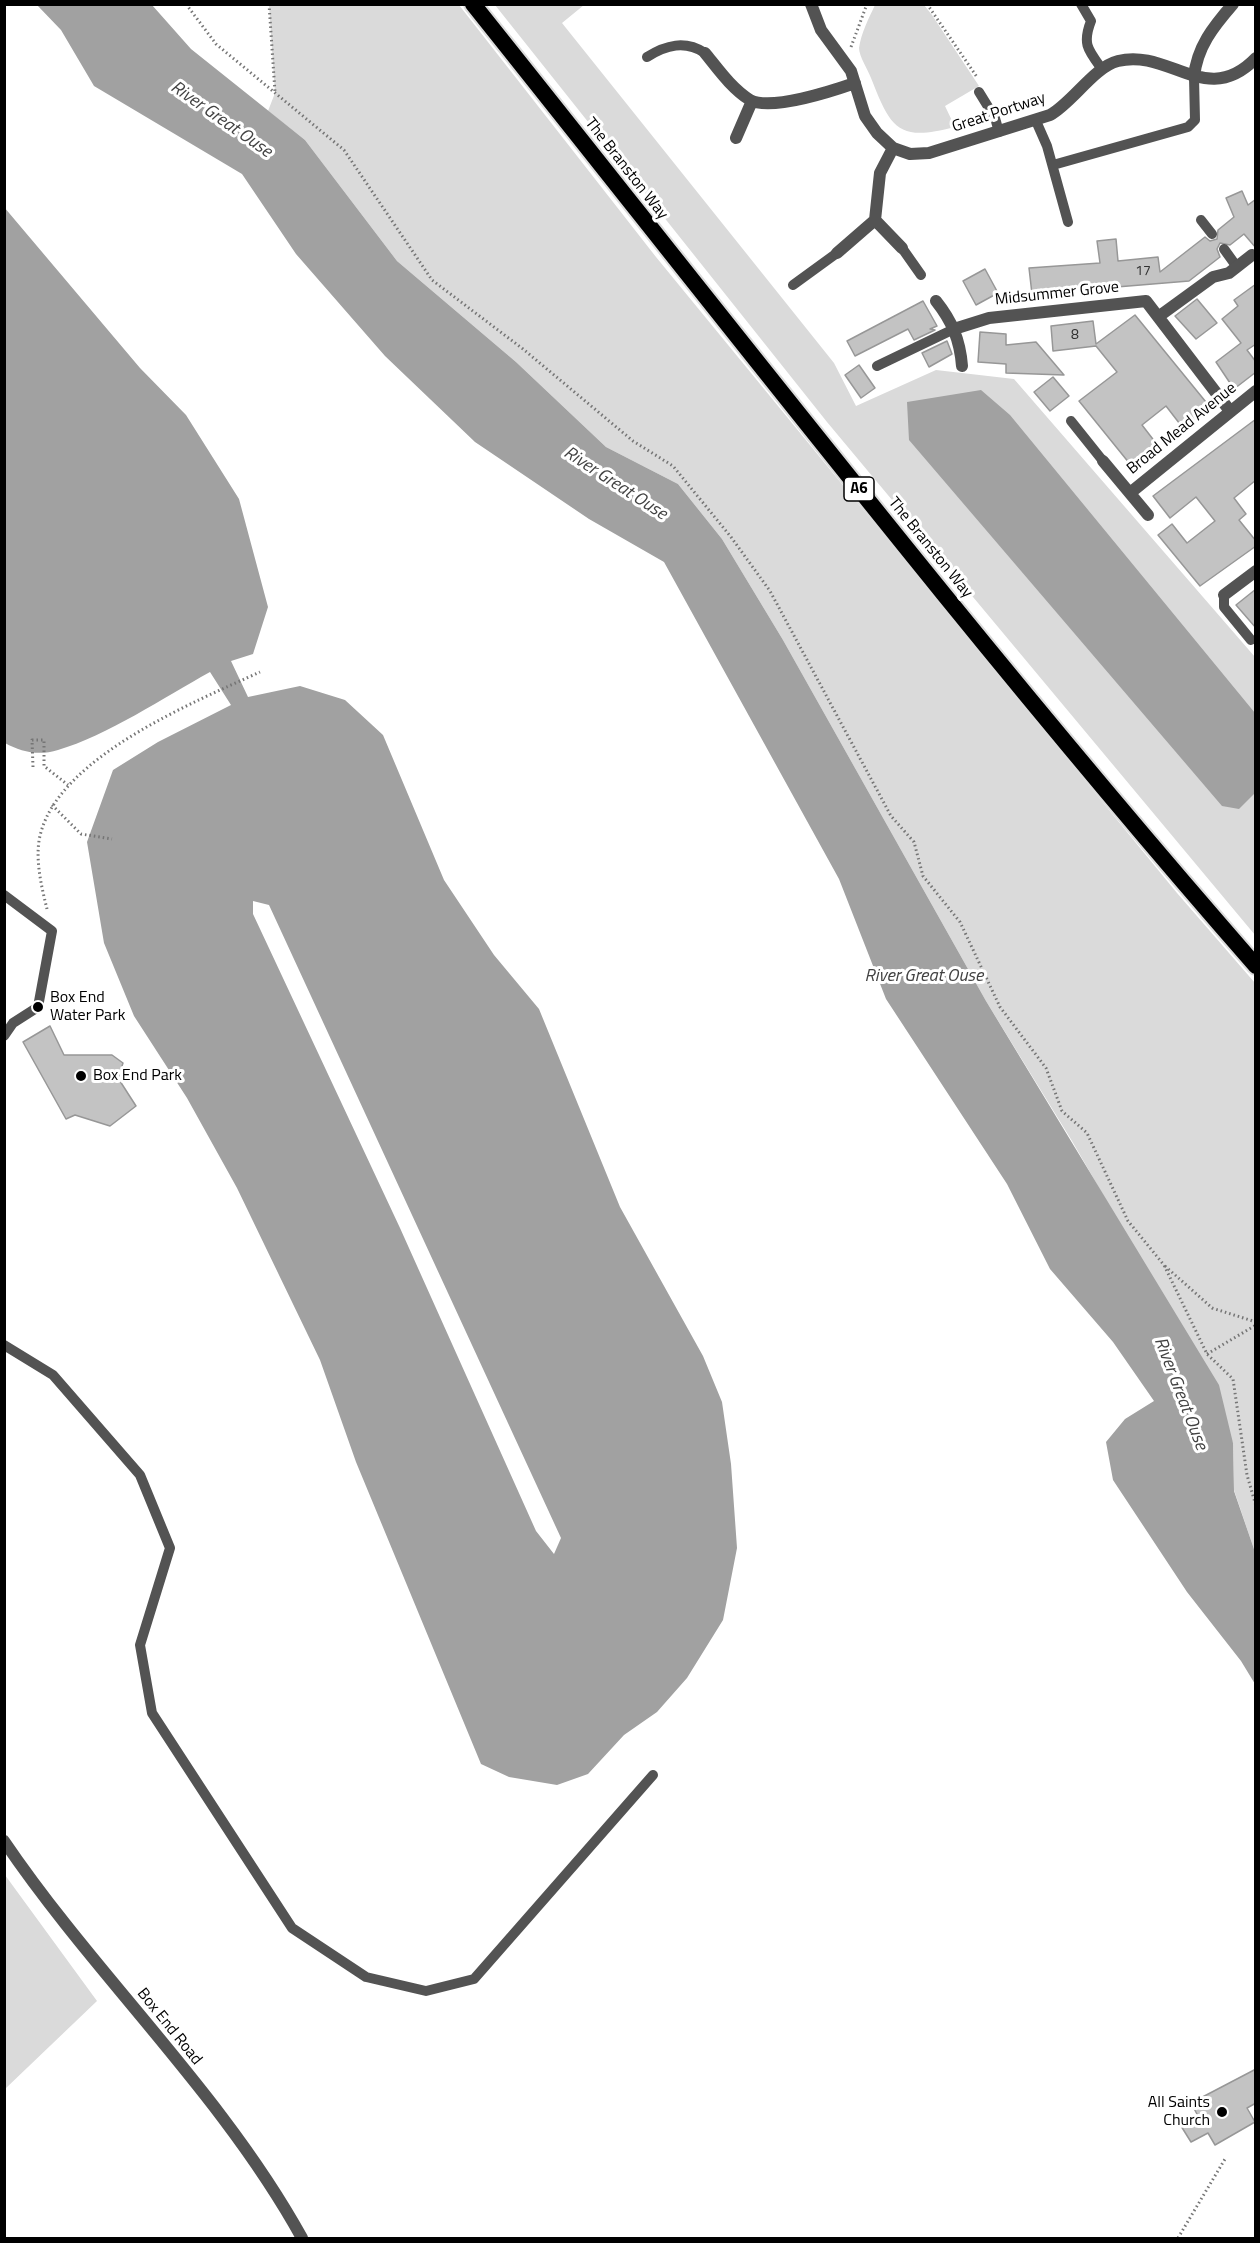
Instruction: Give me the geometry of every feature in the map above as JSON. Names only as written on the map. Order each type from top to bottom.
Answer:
[{"type":"highway","name":"The Branston Way","points":[[473,4],[741,344],[995,656],[1256,966]]},
{"type":"street","points":[[812,4],[821,30],[845,59],[865,116],[893,148],[880,173],[875,220],[837,253]]},
{"type":"street","points":[[1194,77],[1196,58],[1203,44],[1233,4]]},
{"type":"street","points":[[705,53],[736,89],[752,101],[773,103],[831,91],[855,83]]},
{"type":"street","name":"Great Portway","points":[[893,148],[910,154],[929,153],[1036,121],[1062,109],[1102,69],[1128,58],[1149,60],[1194,77],[1215,80],[1232,76],[1256,58]]},
{"type":"street","points":[[736,138],[752,101]]},
{"type":"street","points":[[875,220],[902,248]]},
{"type":"street","points":[[1158,317],[1213,277],[1229,273],[1252,255]]},
{"type":"street","points":[[936,301],[954,329],[960,344],[962,366]]},
{"type":"street","name":"Midsummer Grove","points":[[954,329],[988,318],[1146,301],[1230,411]]},
{"type":"street","name":"Broad Mead Avenue","points":[[1130,493],[1256,391]]},
{"type":"street","name":"Broad Mead Avenue","points":[[1103,460],[1148,515]]},
{"type":"street","points":[[1224,595],[1256,571]]},
{"type":"street","name":"Box End Road","points":[[4,1841],[42,1896],[237,2136],[302,2238]]},
{"type":"lane","points":[[1080,4],[1091,21],[1085,38],[1090,53],[1102,69]]},
{"type":"lane","points":[[647,57],[663,46],[693,45],[705,53]]},
{"type":"lane","points":[[1053,165],[1188,127],[1195,120],[1194,77]]},
{"type":"lane","points":[[979,92],[995,118],[999,132]]},
{"type":"lane","points":[[1036,121],[1053,165],[1068,222]]},
{"type":"lane","points":[[1201,219],[1212,234]]},
{"type":"lane","points":[[902,248],[921,275]]},
{"type":"lane","points":[[1224,249],[1237,267]]},
{"type":"lane","points":[[793,285],[837,253]]},
{"type":"lane","name":"Midsummer Grove","points":[[877,366],[954,329]]},
{"type":"lane","name":"Broad Mead Avenue","points":[[1071,421],[1103,460]]},
{"type":"lane","points":[[1224,595],[1224,607],[1251,640]]},
{"type":"lane","points":[[4,895],[52,931],[38,1007],[13,1023],[4,1036]]},
{"type":"lane","points":[[4,1345],[53,1375],[140,1475],[170,1548],[140,1645],[153,1713],[292,1928],[366,1977],[426,1991],[474,1980],[653,1775]]},
{"type":"path","points":[[186,4],[216,44],[344,150],[432,280],[523,349],[633,441],[673,466],[731,537],[770,591],[891,816],[914,842],[923,876],[960,922],[976,951],[980,970],[1000,1007],[1046,1068],[1062,1111],[1087,1133],[1128,1221],[1164,1265],[1212,1308],[1256,1324]]},
{"type":"path","points":[[270,4],[276,93]]},
{"type":"path","points":[[845,59],[867,4]]},
{"type":"path","points":[[927,4],[982,85],[979,92]]},
{"type":"path","points":[[52,931],[40,879],[40,833],[52,805],[68,785],[132,734],[260,672]]},
{"type":"path","points":[[33,767],[32,740],[44,740],[44,766],[68,785]]},
{"type":"path","points":[[52,805],[81,834],[112,839]]},
{"type":"path","points":[[1164,1265],[1207,1354],[1233,1379],[1247,1475],[1256,1506]]},
{"type":"path","points":[[1207,1354],[1256,1324]]},
{"type":"path","points":[[1178,2238],[1225,2159]]},
{"type":"shaded area","points":[[269,5],[459,5],[656,257],[1177,893],[1255,983],[1255,1552],[1234,1490],[1233,1443],[1124,1231],[986,1001],[783,640],[722,539],[678,484],[606,447],[516,362],[397,261],[305,140],[268,111],[275,93]]},
{"type":"shaded area","points":[[495,5],[584,5],[562,23],[834,363],[856,406],[936,370],[1014,379],[1255,657],[1255,935],[827,422]]},
{"type":"shaded area","points":[[875,5],[924,5],[979,86],[945,106],[955,127],[921,133],[909,132],[891,120],[859,51],[863,31]]},
{"type":"shaded area","points":[[5,1875],[97,2001],[4,2089]]},
{"type":"water","name":"River Great Ouse","points":[[37,5],[152,5],[191,49],[305,140],[397,261],[516,362],[606,447],[678,484],[722,539],[783,640],[986,1001],[1219,1385],[1233,1443],[1234,1491],[1255,1552],[1255,1684],[1241,1661],[1187,1592],[1113,1480],[1106,1442],[1125,1419],[1154,1401],[1113,1342],[1050,1269],[1007,1184],[886,999],[839,879],[664,562],[589,519],[475,442],[385,356],[296,254],[242,174],[94,86],[61,30]]},
{"type":"water","name":"Box End Park","points":[[4,207],[140,368],[186,415],[239,499],[268,607],[253,654],[231,661],[248,697],[300,686],[345,700],[383,735],[444,880],[494,955],[539,1009],[620,1207],[703,1356],[722,1402],[731,1464],[737,1548],[723,1620],[687,1678],[657,1712],[624,1735],[588,1774],[557,1785],[509,1777],[481,1764],[356,1462],[320,1360],[237,1188],[187,1098],[134,1016],[104,943],[87,842],[113,770],[158,742],[231,705],[210,672],[115,726],[76,744],[51,752],[37,753],[17,749],[5,743]],"holes":[[[253,901],[269,905],[561,1538],[554,1554],[536,1531],[400,1228],[253,914]]]},
{"type":"water","points":[[981,390],[1010,415],[1255,713],[1255,793],[1239,809],[1222,806],[909,440],[907,402]]},
{"type":"building","points":[[1242,191],[1248,205],[1256,199],[1256,248],[1244,234],[1230,245],[1220,243],[1217,249],[1220,257],[1189,281],[1032,294],[1029,268],[1100,263],[1097,241],[1116,239],[1118,261],[1158,257],[1160,272],[1205,237],[1210,241],[1217,239],[1218,230],[1234,217],[1226,198]]},
{"type":"building","points":[[985,269],[998,293],[976,305],[963,281]]},
{"type":"building","points":[[1256,284],[1256,344],[1247,350],[1256,362],[1256,372],[1234,389],[1216,362],[1241,343],[1222,319],[1238,306],[1234,300]]},
{"type":"building","points":[[1197,299],[1217,323],[1196,339],[1175,316]]},
{"type":"building","points":[[923,301],[937,326],[930,329],[935,330],[914,340],[908,329],[855,356],[847,341]]},
{"type":"building","points":[[1135,315],[1210,407],[1183,428],[1166,406],[1142,425],[1159,447],[1134,469],[1079,401],[1117,372],[1096,346],[1053,351],[1051,326],[1093,321],[1096,344]]},
{"type":"building","points":[[980,332],[1006,334],[1006,345],[1036,342],[1064,375],[1006,373],[1006,364],[978,362]]},
{"type":"building","points":[[947,341],[952,354],[929,367],[922,353]]},
{"type":"building","points":[[859,365],[875,388],[861,398],[845,375]]},
{"type":"building","points":[[1053,377],[1069,396],[1050,411],[1034,392]]},
{"type":"building","points":[[1256,419],[1256,480],[1234,498],[1246,514],[1239,520],[1256,541],[1256,546],[1200,586],[1158,535],[1172,524],[1187,543],[1215,521],[1196,497],[1170,518],[1153,496]]},
{"type":"building","points":[[1256,589],[1256,628],[1236,605]]},
{"type":"building","name":"Box End Park","points":[[50,1026],[64,1055],[112,1055],[123,1063],[118,1078],[136,1106],[110,1126],[75,1115],[66,1119],[23,1042]]},
{"type":"building","name":"All Saints Church","points":[[1256,2069],[1256,2103],[1247,2108],[1255,2122],[1215,2145],[1208,2133],[1191,2142],[1181,2126],[1198,2116],[1191,2103]]},
{"type":"place","name":"Box End Water Park","points":[[38,1007]]},
{"type":"place","name":"Box End Park","points":[[81,1076]]},
{"type":"place","name":"All Saints Church","points":[[1222,2112]]}]
